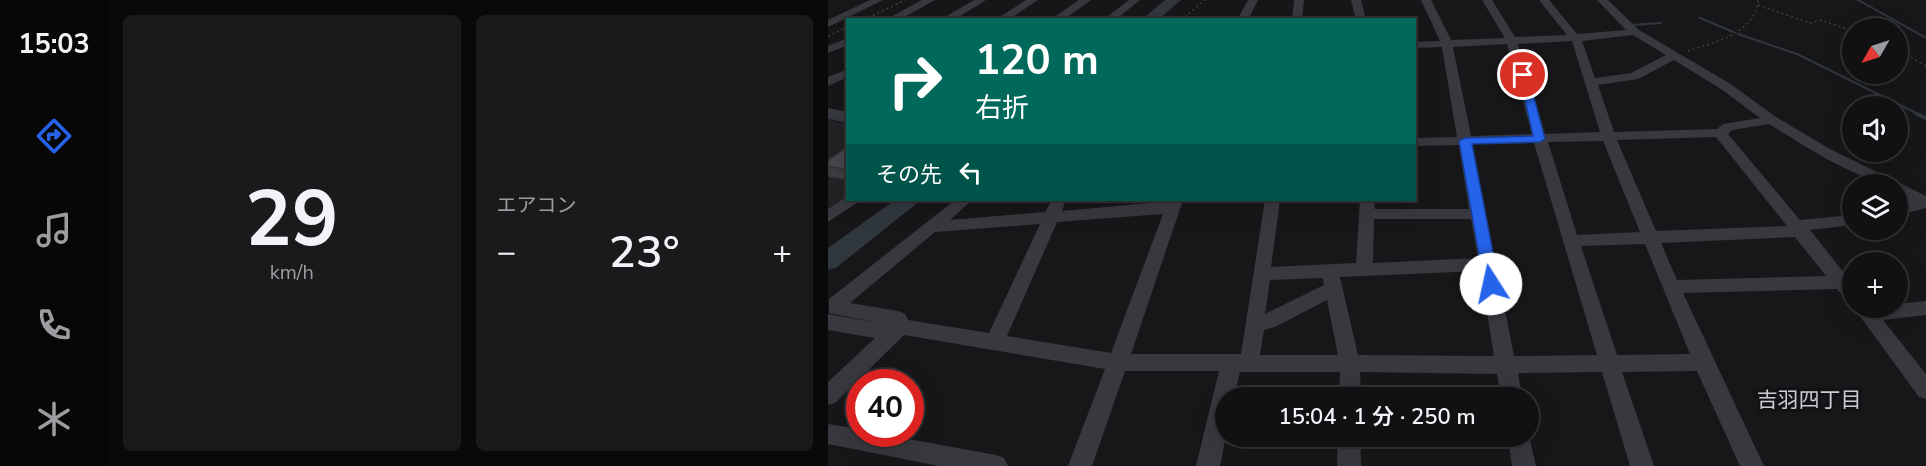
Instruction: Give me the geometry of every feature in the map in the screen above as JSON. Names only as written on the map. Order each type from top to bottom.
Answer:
[{"type":"street","points":[[831,21],[878,0]]},
{"type":"street","points":[[894,18],[930,0]]},
{"type":"street","points":[[949,18],[981,0]]},
{"type":"street","points":[[1003,18],[1033,0]]},
{"type":"street","points":[[1058,18],[1086,0]]},
{"type":"street","points":[[1111,18],[1136,0]]},
{"type":"street","points":[[1243,18],[1253,0]]},
{"type":"street","points":[[1297,18],[1299,0]]},
{"type":"street","points":[[1356,0],[1360,18]]},
{"type":"street","points":[[1426,0],[1447,44],[1510,387]]},
{"type":"street","points":[[1487,0],[1512,41],[1608,363],[1642,466]]},
{"type":"street","points":[[1544,0],[1575,38],[1609,138],[1703,362],[1752,466]]},
{"type":"street","points":[[1602,0],[1635,32],[1725,86],[1771,120],[1825,152],[1872,174]]},
{"type":"street","points":[[1416,45],[1575,38],[1635,32]]},
{"type":"street","points":[[828,50],[846,42]]},
{"type":"street","points":[[1589,83],[1634,76],[1674,56]]},
{"type":"street","points":[[828,70],[846,73]]},
{"type":"street","points":[[828,82],[846,73]]},
{"type":"street","points":[[828,112],[846,116]]},
{"type":"street","points":[[1416,141],[1609,138],[1720,133],[1728,127],[1771,120]]},
{"type":"street","points":[[1720,133],[1842,283]]},
{"type":"street","points":[[1908,193],[1925,202]]},
{"type":"street","points":[[828,216],[851,201]]},
{"type":"street","points":[[901,327],[898,319],[836,309],[836,304],[963,201]]},
{"type":"street","points":[[995,342],[1059,201]]},
{"type":"street","points":[[1208,466],[1253,322],[1272,201]]},
{"type":"street","points":[[1908,207],[1925,202]]},
{"type":"street","points":[[930,227],[1174,204],[1080,466]]},
{"type":"street","points":[[1364,269],[1367,207],[1479,214]]},
{"type":"street","points":[[1571,241],[1799,229],[1842,222]]},
{"type":"street","points":[[1253,322],[1268,322],[1332,280],[1364,269],[1488,264]]},
{"type":"street","points":[[1260,274],[1332,280]]},
{"type":"street","points":[[1332,280],[1350,365],[1350,387]]},
{"type":"street","points":[[1671,286],[1842,289]]},
{"type":"street","points":[[1908,309],[1926,308]]},
{"type":"street","points":[[1870,318],[1926,390]]},
{"type":"street","points":[[828,322],[883,332],[901,327],[1117,362],[1350,365],[1703,362]]},
{"type":"street","points":[[828,396],[901,327]]},
{"type":"street","points":[[828,435],[996,466]]},
{"type":"street","points":[[1349,447],[1349,466]]},
{"type":"street","points":[[1521,447],[1524,466]]},
{"type":"path","points":[[868,18],[904,0]]},
{"type":"path","points":[[1184,18],[1205,0]]},
{"type":"path","points":[[1674,56],[1739,31],[1750,22],[1758,0]]},
{"type":"path","points":[[1758,5],[1810,22],[1821,20],[1842,27]]},
{"type":"path","points":[[828,36],[846,28]]},
{"type":"path","points":[[1908,56],[1926,66]]},
{"type":"shaded area","points":[[828,120],[846,124],[846,197],[828,209]]},
{"type":"building","points":[[846,148],[846,170],[828,166],[828,160]]},
{"type":"waterway","points":[[1151,18],[1174,0]]},
{"type":"waterway","points":[[1858,0],[1926,38]]},
{"type":"waterway","points":[[1700,18],[1733,32]]},
{"type":"waterway","points":[[1632,25],[1661,23]]},
{"type":"waterway","points":[[1738,34],[1797,54],[1920,115]]},
{"type":"waterway","points":[[1917,114],[1926,118]]},
{"type":"waterway","points":[[828,117],[846,121]]},
{"type":"waterway","points":[[828,261],[909,201]]},
{"type":"district","name":"吉羽四丁目","points":[[1809,400]]},
{"type":"route","points":[[1491,284],[1465,141],[1540,139],[1523,75]]}]
